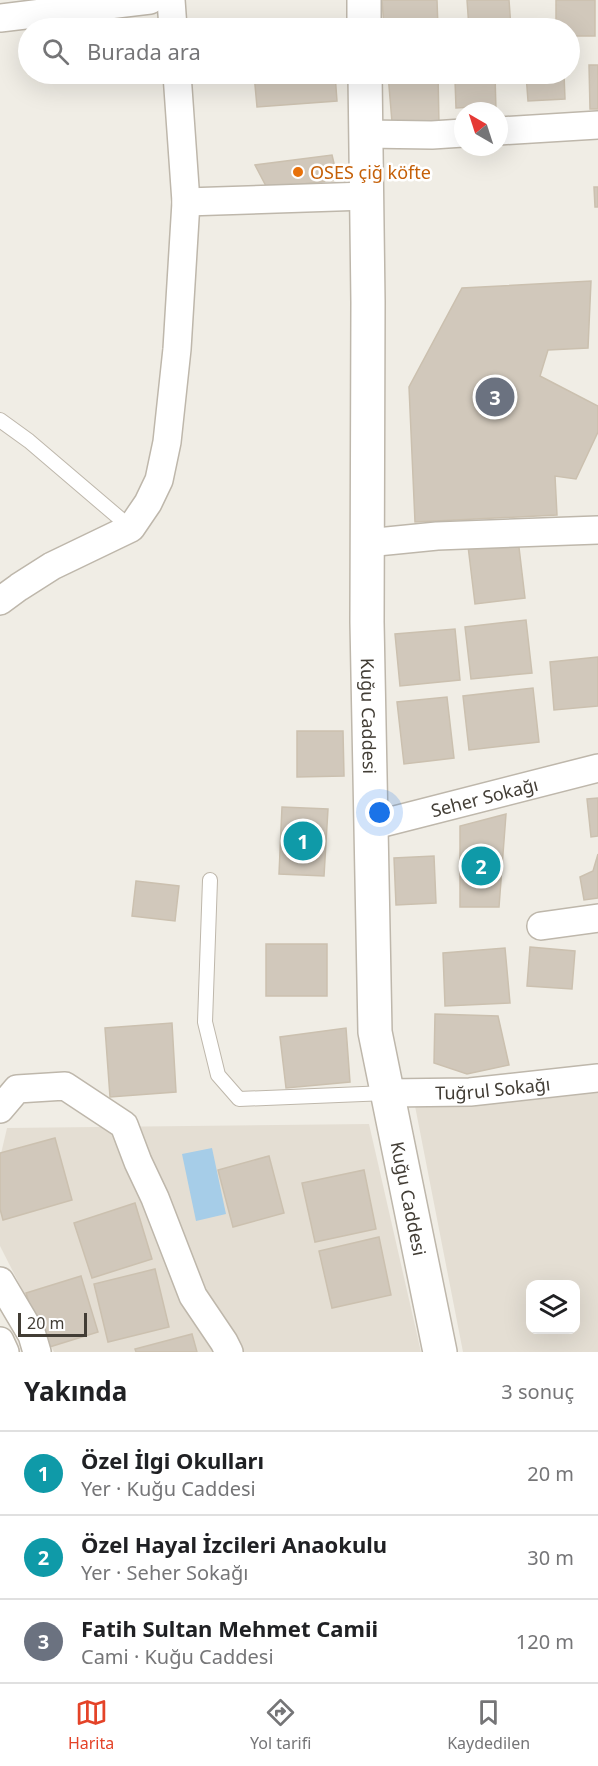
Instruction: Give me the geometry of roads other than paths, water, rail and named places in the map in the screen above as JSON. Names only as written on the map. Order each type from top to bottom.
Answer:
[{"type":"street","points":[[0,18],[150,0]]},
{"type":"street","points":[[171,0],[172,18]]},
{"type":"street","points":[[364,0],[364,18]]},
{"type":"street","points":[[0,601],[19,586],[52,566],[131,528],[148,503],[159,480],[167,442],[177,349],[186,202],[178,84]]},
{"type":"street","name":"Kuğu Caddesi","points":[[365,84],[367,543],[375,1032],[440,1352]]},
{"type":"street","points":[[508,130],[598,125]]},
{"type":"street","points":[[366,134],[454,134]]},
{"type":"street","points":[[186,202],[366,196]]},
{"type":"street","points":[[367,543],[438,536],[598,530]]},
{"type":"street","name":"Seher Sokağı","points":[[371,826],[598,768]]},
{"type":"street","points":[[541,926],[598,918]]},
{"type":"street","name":"Tuğrul Sokağı","points":[[387,1093],[470,1092],[598,1078]]},
{"type":"street","points":[[0,1110],[16,1089],[65,1086],[124,1125],[194,1296],[229,1352]]},
{"type":"street","points":[[0,1281],[32,1335],[37,1352]]},
{"type":"street","points":[[0,1341],[5,1352]]},
{"type":"lane","points":[[0,420],[131,528]]},
{"type":"lane","points":[[210,880],[205,1022],[218,1075],[239,1099],[387,1093]]},
{"type":"water","points":[[212,1148],[226,1214],[196,1221],[182,1154]]},
{"type":"place","name":"OSES çiğ köfte","points":[[298,172]]},
{"type":"place","name":"Fatih Sultan Mehmet Camii","points":[[495,397]]},
{"type":"place","name":"Özel İlgi Okulları","points":[[303,841]]},
{"type":"place","name":"Özel Hayal İzcileri Anaokulu","points":[[481,866]]}]
